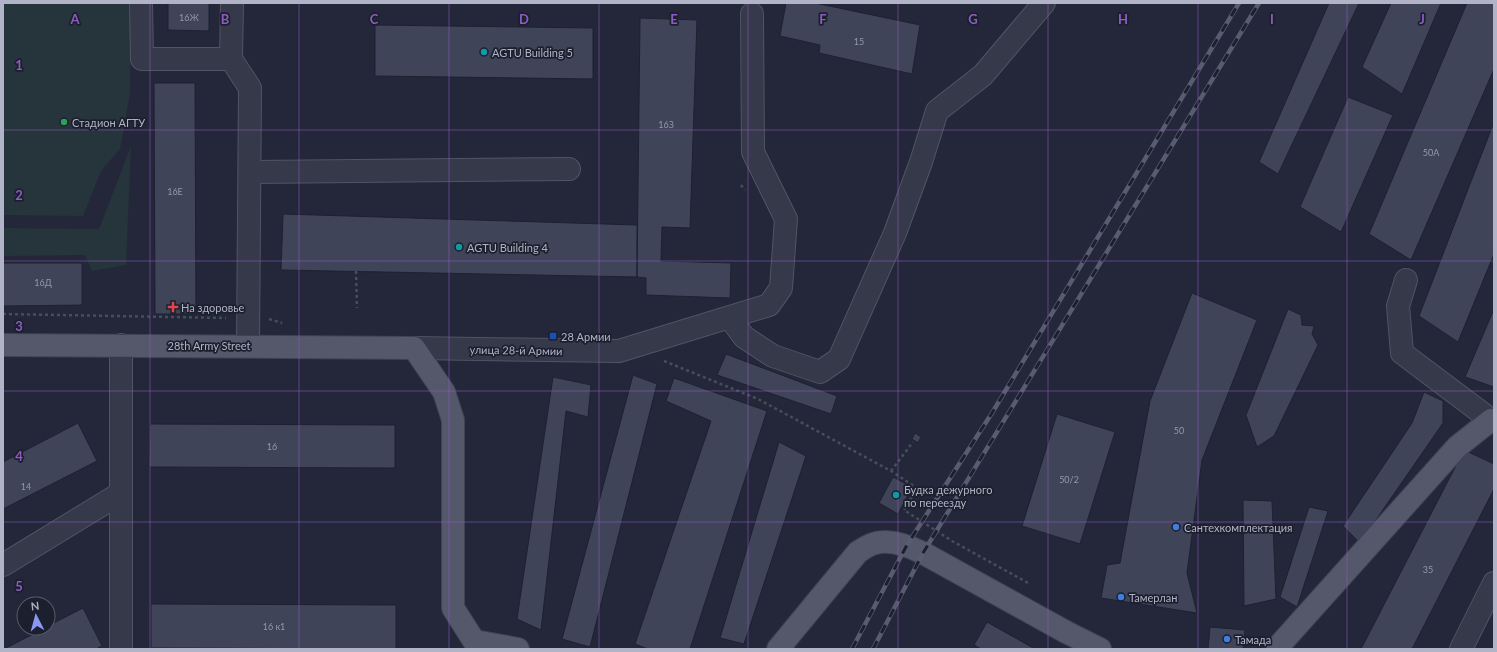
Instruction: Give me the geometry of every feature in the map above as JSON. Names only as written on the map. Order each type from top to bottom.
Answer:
[{"type":"main road","name":"28th Army Street","points":[[3,344],[248,345],[414,348]]},
{"type":"main road","points":[[414,348],[444,392],[453,420],[453,608],[474,641],[518,649]]},
{"type":"main road","points":[[1276,649],[1456,447],[1492,420]]},
{"type":"main road","points":[[778,649],[858,552],[876,543],[907,545],[1100,649]]},
{"type":"lane","points":[[142,3],[142,59],[231,59]]},
{"type":"lane","points":[[232,3],[231,59],[250,88],[248,345]]},
{"type":"lane","points":[[730,318],[744,337],[773,356],[820,372],[839,359],[895,233],[921,162],[936,111],[983,75],[1044,3]]},
{"type":"lane","name":"улица 28-й Армии","points":[[414,348],[619,351],[769,305],[781,288],[786,219],[753,152],[752,14]]},
{"type":"lane","points":[[250,172],[569,169]]},
{"type":"lane","points":[[1406,280],[1398,306],[1402,353],[1492,420]]},
{"type":"lane","points":[[121,345],[121,649]]},
{"type":"lane","points":[[3,565],[121,494]]},
{"type":"lane","points":[[1461,649],[1489,605],[1494,584]]},
{"type":"path","points":[[741,185],[750,196]]},
{"type":"path","points":[[356,271],[357,308]]},
{"type":"path","points":[[3,314],[249,318],[271,319],[285,325]]},
{"type":"path","points":[[657,358],[758,399],[890,471],[917,488],[904,510],[952,541],[1034,586]]},
{"type":"path","points":[[890,471],[913,442]]},
{"type":"shaded area","name":"Стадион АГТУ","points":[[3,3],[130,3],[130,94],[120,149],[101,171],[83,216],[3,215]]},
{"type":"shaded area","points":[[131,146],[126,265],[92,271],[85,255],[3,256],[3,228],[99,229]]},
{"type":"building","points":[[168,3],[209,3],[209,31],[168,30]]},
{"type":"building","points":[[786,3],[815,3],[920,25],[912,74],[819,53],[820,45],[780,36]]},
{"type":"building","points":[[1329,3],[1359,3],[1278,174],[1259,162]]},
{"type":"building","points":[[1391,3],[1441,3],[1402,94],[1362,67]]},
{"type":"building","points":[[1467,3],[1494,3],[1494,69],[1411,260],[1369,234]]},
{"type":"building","points":[[640,18],[697,20],[690,228],[662,227],[661,261],[731,263],[730,298],[646,295],[646,278],[637,277]]},
{"type":"building","name":"AGTU Building 5","points":[[375,25],[593,28],[593,79],[375,76]]},
{"type":"building","points":[[154,83],[195,83],[196,314],[155,314]]},
{"type":"building","points":[[1348,97],[1393,115],[1341,232],[1300,207]]},
{"type":"building","points":[[1494,122],[1494,254],[1458,342],[1419,316]]},
{"type":"building","name":"AGTU Building 4","points":[[283,214],[637,225],[637,277],[281,270]]},
{"type":"building","points":[[3,263],[82,263],[82,305],[3,306]]},
{"type":"building","points":[[1192,293],[1257,320],[1202,460],[1187,573],[1197,613],[1101,598],[1107,565],[1120,563],[1150,401]]},
{"type":"building","points":[[1288,309],[1301,315],[1302,325],[1314,326],[1312,334],[1318,345],[1274,436],[1257,447],[1246,415]]},
{"type":"building","points":[[1494,309],[1494,387],[1465,377]]},
{"type":"building","points":[[726,354],[837,396],[831,414],[717,375]]},
{"type":"building","points":[[633,375],[657,384],[590,647],[562,639]]},
{"type":"building","points":[[553,377],[591,385],[588,417],[566,411],[541,630],[517,619]]},
{"type":"building","points":[[674,378],[767,411],[690,649],[648,649],[635,644],[711,421],[666,401]]},
{"type":"building","points":[[1424,392],[1443,401],[1443,423],[1360,543],[1343,526],[1412,423]]},
{"type":"building","points":[[1057,414],[1115,432],[1080,544],[1022,526]]},
{"type":"building","points":[[78,423],[97,461],[3,509],[3,462]]},
{"type":"building","points":[[150,424],[395,425],[395,468],[149,467]]},
{"type":"building","points":[[915,433],[921,437],[918,443],[912,439]]},
{"type":"building","points":[[779,442],[806,456],[744,644],[720,638]]},
{"type":"building","points":[[1464,450],[1494,464],[1494,489],[1412,649],[1361,649]]},
{"type":"building","name":"Будка дежурного по переезду","points":[[893,477],[912,487],[898,514],[879,503]]},
{"type":"building","points":[[1243,500],[1272,501],[1276,599],[1244,606]]},
{"type":"building","points":[[1309,507],[1328,511],[1297,607],[1280,597]]},
{"type":"building","points":[[151,604],[396,605],[396,649],[151,648]]},
{"type":"building","points":[[83,608],[102,646],[96,649],[4,649],[29,636],[56,636],[56,622]]},
{"type":"building","points":[[987,622],[1035,649],[981,649],[974,645]]},
{"type":"building","name":"Тамада","points":[[1210,627],[1245,630],[1243,649],[1208,649]]},
{"type":"railway","points":[[852,649],[907,545],[992,413],[1239,3]]},
{"type":"railway","points":[[873,649],[923,553],[1259,3]]},
{"type":"place","name":"AGTU Building 5","points":[[484,52]]},
{"type":"place","name":"Стадион АГТУ","points":[[64,122]]},
{"type":"place","name":"AGTU Building 4","points":[[459,247]]},
{"type":"place","name":"На здоровье","points":[[173,307]]},
{"type":"place","name":"28 Армии","points":[[553,336]]},
{"type":"place","name":"Будка дежурного по переезду","points":[[896,495]]},
{"type":"place","name":"Сантехкомплектация","points":[[1176,527]]},
{"type":"place","name":"Тамерлан","points":[[1121,597]]},
{"type":"place","name":"Тамада","points":[[1227,639]]}]
